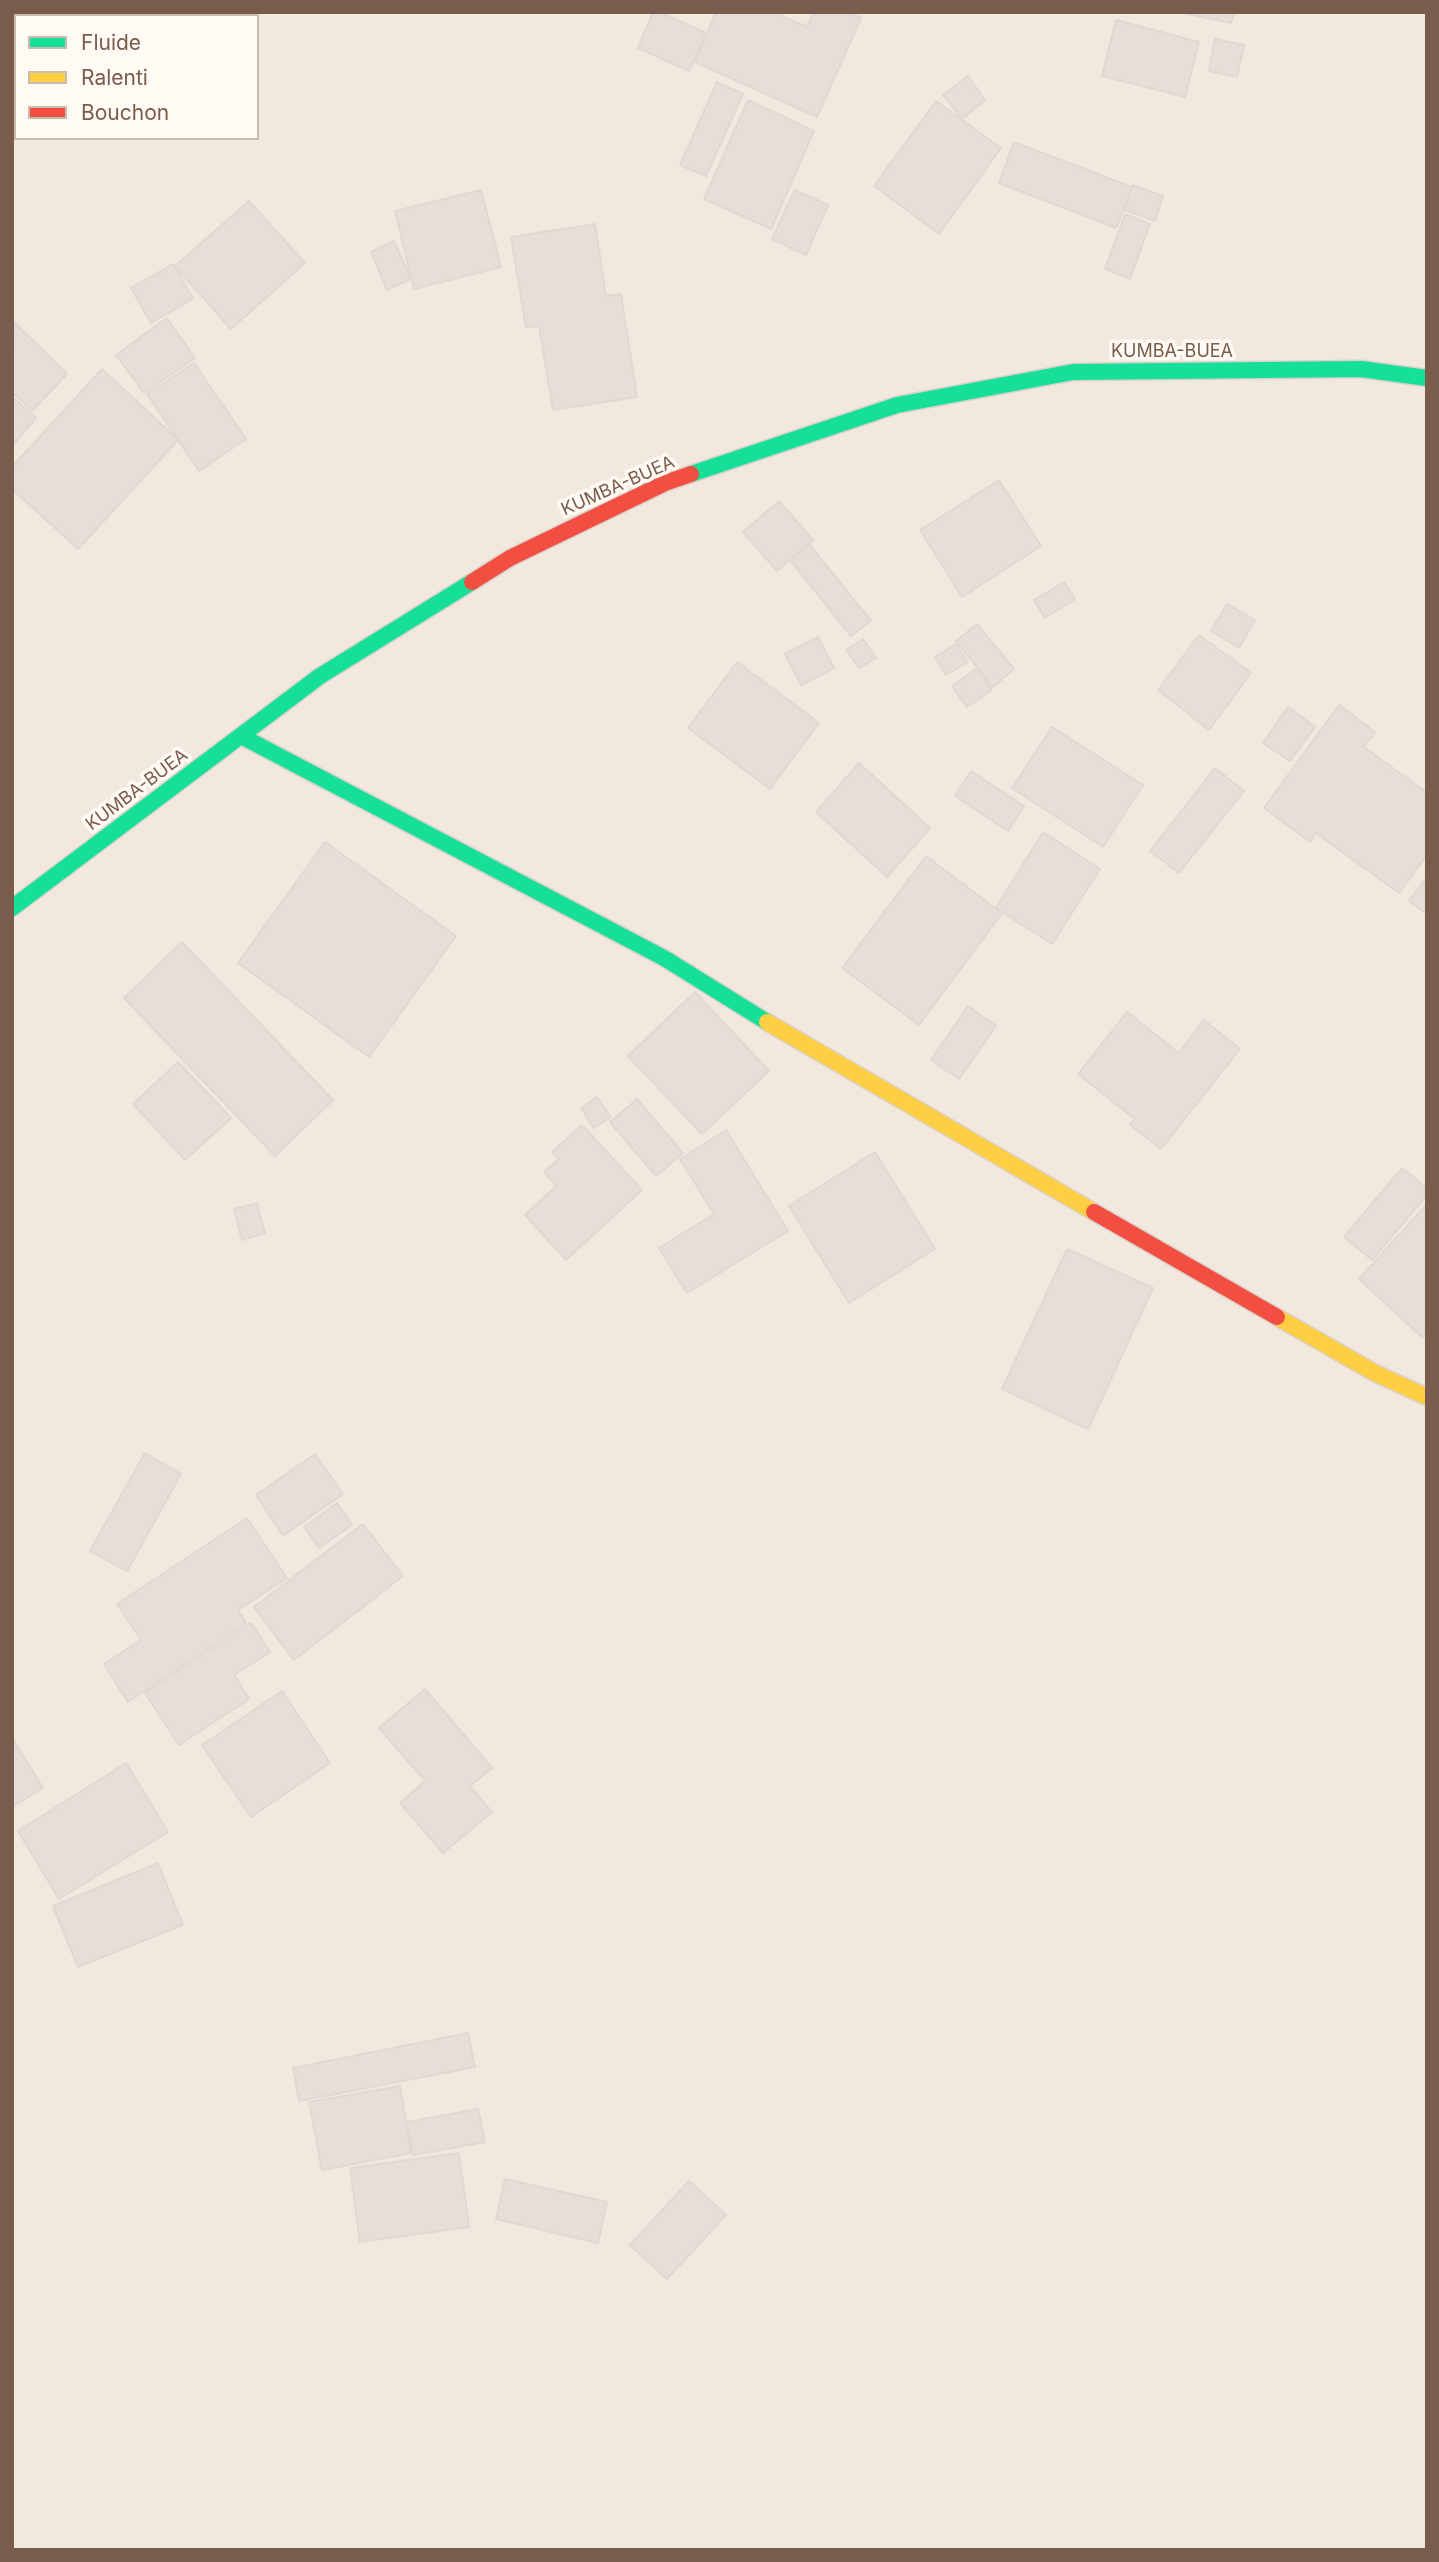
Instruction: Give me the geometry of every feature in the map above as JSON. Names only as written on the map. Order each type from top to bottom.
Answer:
[{"type":"main road","name":"KUMBA-BUEA","points":[[12,908],[320,676],[510,558],[665,483],[897,405],[1073,372],[1360,369],[1427,378]]},
{"type":"main road","points":[[241,736],[664,958],[804,1046],[1375,1373],[1427,1397]]},
{"type":"shaded area","points":[[12,12],[1427,12],[1427,2550],[12,2550]]},
{"type":"building","points":[[73,12],[74,14],[41,14]]},
{"type":"building","points":[[653,12],[660,12],[706,33],[689,71],[638,48]]},
{"type":"building","points":[[716,12],[773,12],[807,27],[814,12],[847,12],[861,18],[817,117],[695,62]]},
{"type":"building","points":[[1179,12],[1235,12],[1231,23]]},
{"type":"building","points":[[1116,20],[1199,42],[1185,97],[1102,76]]},
{"type":"building","points":[[1215,39],[1244,45],[1237,77],[1209,71]]},
{"type":"building","points":[[12,53],[14,109],[12,107]]},
{"type":"building","points":[[968,76],[985,100],[962,119],[943,95]]},
{"type":"building","points":[[717,82],[743,94],[706,176],[680,165]]},
{"type":"building","points":[[748,100],[814,131],[771,229],[704,199]]},
{"type":"building","points":[[936,101],[1001,148],[939,234],[874,186]]},
{"type":"building","points":[[12,110],[14,138],[12,139]]},
{"type":"building","points":[[1014,142],[1132,187],[1116,228],[999,183]]},
{"type":"building","points":[[1133,185],[1163,196],[1155,221],[1125,210]]},
{"type":"building","points":[[481,190],[501,267],[414,289],[395,211]]},
{"type":"building","points":[[795,190],[828,205],[806,255],[772,239]]},
{"type":"building","points":[[249,201],[305,263],[231,329],[175,266]]},
{"type":"building","points":[[1125,214],[1150,224],[1130,279],[1105,269]]},
{"type":"building","points":[[595,224],[606,296],[621,294],[637,397],[553,410],[539,326],[526,327],[511,237]]},
{"type":"building","points":[[394,241],[411,279],[387,290],[371,252]]},
{"type":"building","points":[[173,264],[193,299],[151,323],[131,288]]},
{"type":"building","points":[[167,318],[195,358],[144,393],[116,355]]},
{"type":"building","points":[[14,322],[67,374],[32,411],[12,392]]},
{"type":"building","points":[[194,363],[246,439],[199,471],[147,394]]},
{"type":"building","points":[[102,369],[178,440],[78,549],[12,489],[12,467]]},
{"type":"building","points":[[12,397],[36,418],[12,446]]},
{"type":"building","points":[[999,480],[1041,546],[962,597],[920,530]]},
{"type":"building","points":[[779,501],[813,540],[777,571],[743,532]]},
{"type":"building","points":[[810,545],[871,621],[851,636],[790,560]]},
{"type":"building","points":[[1064,582],[1075,599],[1045,618],[1034,600]]},
{"type":"building","points":[[1227,604],[1255,620],[1239,648],[1211,631]]},
{"type":"building","points":[[977,624],[1014,669],[993,687],[956,641]]},
{"type":"building","points":[[1199,635],[1251,673],[1209,730],[1158,690]]},
{"type":"building","points":[[818,637],[834,668],[801,685],[785,654]]},
{"type":"building","points":[[863,639],[876,658],[859,668],[846,650]]},
{"type":"building","points":[[956,644],[968,662],[946,675],[935,657]]},
{"type":"building","points":[[737,662],[819,723],[770,789],[688,728]]},
{"type":"building","points":[[977,668],[992,690],[967,707],[952,686]]},
{"type":"building","points":[[1339,705],[1375,732],[1364,747],[1427,793],[1427,855],[1399,893],[1316,833],[1310,842],[1264,808]]},
{"type":"building","points":[[1288,707],[1315,727],[1290,761],[1263,743]]},
{"type":"building","points":[[1052,727],[1143,785],[1103,847],[1012,788]]},
{"type":"building","points":[[859,763],[930,828],[887,877],[816,812]]},
{"type":"building","points":[[1215,768],[1244,791],[1179,873],[1150,851]]},
{"type":"building","points":[[971,771],[1024,806],[1008,831],[955,796]]},
{"type":"building","points":[[1043,832],[1100,869],[1052,944],[996,908]]},
{"type":"building","points":[[325,842],[456,936],[369,1057],[238,963]]},
{"type":"building","points":[[926,856],[1002,913],[919,1025],[842,968]]},
{"type":"building","points":[[1427,877],[1427,914],[1409,901]]},
{"type":"building","points":[[182,942],[333,1100],[275,1156],[124,998]]},
{"type":"building","points":[[695,992],[769,1071],[702,1134],[628,1056]]},
{"type":"building","points":[[968,1006],[996,1026],[959,1079],[931,1060]]},
{"type":"building","points":[[1127,1012],[1179,1053],[1204,1020],[1240,1049],[1161,1149],[1130,1125],[1135,1119],[1078,1074]]},
{"type":"building","points":[[178,1062],[231,1118],[185,1160],[133,1104]]},
{"type":"building","points":[[597,1097],[611,1117],[594,1128],[581,1108]]},
{"type":"building","points":[[637,1099],[683,1153],[656,1176],[610,1122]]},
{"type":"building","points":[[582,1125],[642,1190],[566,1260],[525,1215],[556,1186],[544,1172],[559,1159],[552,1152]]},
{"type":"building","points":[[726,1130],[788,1231],[687,1293],[659,1248],[714,1214],[680,1159]]},
{"type":"building","points":[[875,1152],[935,1249],[849,1303],[789,1206]]},
{"type":"building","points":[[1402,1168],[1427,1188],[1427,1195],[1372,1260],[1344,1237]]},
{"type":"building","points":[[257,1203],[265,1233],[242,1240],[234,1209]]},
{"type":"building","points":[[1427,1204],[1427,1333],[1423,1338],[1359,1279]]},
{"type":"building","points":[[1067,1249],[1153,1288],[1088,1429],[1002,1389]]},
{"type":"building","points":[[145,1453],[181,1474],[127,1571],[90,1551]]},
{"type":"building","points":[[315,1454],[343,1494],[283,1536],[256,1495]]},
{"type":"building","points":[[337,1503],[352,1525],[319,1548],[304,1527]]},
{"type":"building","points":[[247,1518],[287,1578],[238,1610],[246,1623],[128,1702],[104,1664],[141,1640],[117,1604]]},
{"type":"building","points":[[363,1524],[403,1576],[294,1660],[254,1607]]},
{"type":"building","points":[[251,1623],[270,1652],[234,1675],[249,1699],[179,1745],[145,1693]]},
{"type":"building","points":[[425,1689],[492,1768],[470,1786],[492,1812],[443,1853],[400,1803],[425,1781],[379,1728]]},
{"type":"building","points":[[282,1691],[330,1763],[251,1817],[202,1745]]},
{"type":"building","points":[[12,1738],[43,1788],[12,1807]]},
{"type":"building","points":[[126,1763],[168,1832],[59,1899],[18,1831]]},
{"type":"building","points":[[158,1863],[183,1925],[78,1967],[53,1906]]},
{"type":"building","points":[[468,2033],[475,2067],[299,2101],[293,2068]]},
{"type":"building","points":[[400,2086],[411,2153],[322,2170],[309,2102]]},
{"type":"building","points":[[478,2109],[485,2142],[413,2155],[407,2122]]},
{"type":"building","points":[[459,2153],[469,2227],[360,2242],[350,2168]]},
{"type":"building","points":[[505,2179],[607,2202],[598,2243],[496,2219]]},
{"type":"building","points":[[689,2181],[726,2215],[667,2279],[630,2245]]},
{"type":"traffic: fast","points":[[691,474],[897,405],[1073,372],[1361,369],[1427,378]]},
{"type":"traffic: fast","points":[[12,908],[320,676],[472,582]]},
{"type":"traffic: fast","points":[[241,736],[664,958],[767,1022]]},
{"type":"traffic: slow","points":[[767,1022],[1094,1212]]},
{"type":"traffic: slow","points":[[1277,1317],[1375,1373],[1427,1397]]},
{"type":"traffic: jam","points":[[472,582],[510,558],[665,483],[691,474]]},
{"type":"traffic: jam","points":[[1094,1212],[1277,1317]]}]
